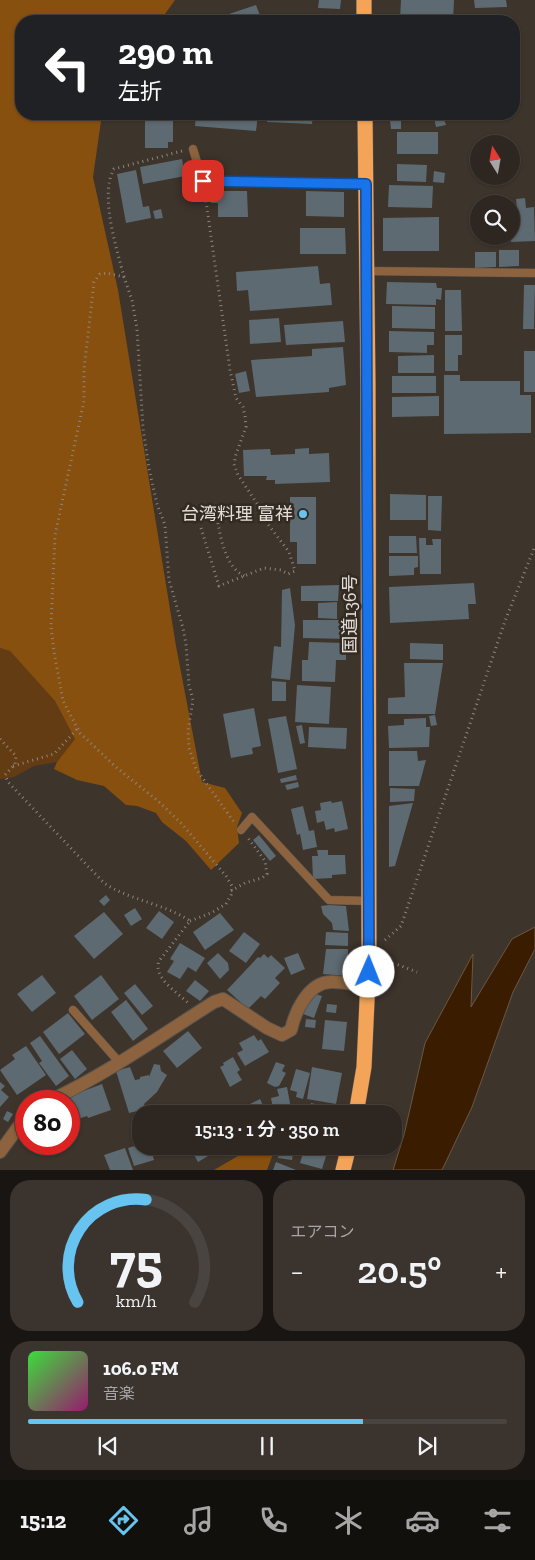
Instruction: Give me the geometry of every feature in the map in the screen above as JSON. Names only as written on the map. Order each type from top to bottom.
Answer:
[{"type":"highway","points":[[364,0],[364,15]]},
{"type":"highway","name":"国道136号","points":[[358,1105],[364,1067],[368,986],[369,901],[368,385],[365,120]]},
{"type":"highway","points":[[343,1170],[347,1155]]},
{"type":"street","points":[[72,1090],[214,1002],[223,999],[267,1028],[282,1035],[291,1030],[294,1016],[308,994],[317,986],[329,982],[368,986]]},
{"type":"street","points":[[0,1152],[15,1131]]},
{"type":"lane","points":[[193,149],[203,181],[366,184]]},
{"type":"lane","points":[[366,271],[535,273]]},
{"type":"lane","points":[[241,830],[252,817],[329,900],[369,901]]},
{"type":"lane","points":[[73,1010],[119,1062]]},
{"type":"path","points":[[193,149],[114,169],[110,175],[108,206],[138,329],[142,428],[157,504],[165,525],[169,580],[186,644],[189,685],[193,700],[188,731],[188,748],[196,769],[265,862],[267,874],[231,891]]},
{"type":"path","points":[[201,528],[218,586],[246,577],[264,568],[281,570],[288,574],[295,571],[289,552],[267,523],[258,505],[238,475],[234,464],[246,426],[245,416],[236,398],[230,370],[203,181]]},
{"type":"path","points":[[124,277],[107,273],[100,274],[94,282],[84,368],[84,401],[55,535],[51,626],[63,701],[78,728],[97,750],[182,824],[226,876],[232,886],[226,904],[211,913],[190,921],[160,961],[157,968],[158,973],[165,982],[197,1013]]},
{"type":"path","points":[[218,523],[221,541],[230,561],[238,574],[246,577]]},
{"type":"path","points":[[388,938],[401,926],[505,621],[535,546]]},
{"type":"path","points":[[13,766],[54,754],[78,728]]},
{"type":"path","points":[[0,740],[16,756],[13,766],[5,775],[8,782],[104,883],[118,892],[166,908],[190,921]]},
{"type":"path","points":[[388,963],[417,972]]},
{"type":"shaded area","points":[[0,0],[175,0],[164,15],[15,15],[15,120],[101,120],[93,177],[118,290],[176,646],[202,782],[225,788],[242,813],[237,827],[239,843],[211,870],[186,841],[162,822],[156,813],[137,806],[126,805],[104,786],[77,780],[54,769],[57,762],[75,739],[55,701],[10,651],[0,648]]},
{"type":"shaded area","points":[[0,648],[10,651],[55,701],[75,739],[57,762],[34,766],[14,777],[0,779]]},
{"type":"shaded area","points":[[535,927],[535,949],[513,992],[472,1107],[442,1170],[393,1170],[398,1155],[402,1155],[402,1141],[425,1043],[473,954],[471,1007],[512,939]]},
{"type":"shaded area","points":[[240,1155],[273,1155],[267,1170],[214,1170]]},
{"type":"building","points":[[319,0],[341,0],[340,9],[318,8]]},
{"type":"building","points":[[401,0],[454,0],[453,15],[400,15]]},
{"type":"building","points":[[474,0],[506,0],[507,7],[475,8]]},
{"type":"building","points":[[256,5],[260,15],[226,15]]},
{"type":"building","points":[[145,120],[173,120],[173,142],[168,142],[168,148],[145,148]]},
{"type":"building","points":[[196,120],[257,120],[256,131],[195,126]]},
{"type":"building","points":[[267,120],[312,120],[312,124],[267,122]]},
{"type":"building","points":[[390,120],[401,120],[401,129],[391,129]]},
{"type":"building","points":[[434,120],[444,120],[446,125],[436,127]]},
{"type":"building","points":[[397,132],[438,132],[438,154],[397,154]]},
{"type":"building","points":[[182,159],[185,176],[143,184],[140,167]]},
{"type":"building","points":[[397,164],[427,165],[426,182],[397,181]]},
{"type":"building","points":[[136,170],[143,207],[149,206],[151,218],[126,223],[117,174]]},
{"type":"building","points":[[434,171],[445,173],[444,183],[433,182]]},
{"type":"building","points":[[389,185],[433,186],[432,208],[388,207]]},
{"type":"building","points":[[211,191],[247,191],[248,217],[218,217],[218,203],[211,203]]},
{"type":"building","points":[[306,191],[344,192],[344,217],[306,216]]},
{"type":"building","points":[[525,198],[526,208],[534,207],[535,241],[520,242],[520,199]]},
{"type":"building","points":[[161,209],[163,218],[155,219],[153,211]]},
{"type":"building","points":[[439,217],[439,251],[383,251],[383,218]]},
{"type":"building","points":[[300,228],[345,228],[346,254],[300,254]]},
{"type":"building","points":[[499,250],[519,250],[519,266],[499,267]]},
{"type":"building","points":[[475,252],[496,252],[496,267],[475,268]]},
{"type":"building","points":[[318,266],[320,284],[330,283],[332,305],[250,311],[248,290],[237,291],[236,272]]},
{"type":"building","points":[[387,282],[436,283],[437,288],[442,288],[441,300],[436,299],[436,305],[386,304]]},
{"type":"building","points":[[524,285],[535,285],[534,329],[523,329]]},
{"type":"building","points":[[445,290],[461,290],[462,331],[445,331]]},
{"type":"building","points":[[392,306],[435,307],[435,329],[392,328]]},
{"type":"building","points":[[279,318],[281,342],[250,344],[249,320]]},
{"type":"building","points":[[343,321],[345,342],[286,345],[284,325]]},
{"type":"building","points":[[389,331],[434,332],[434,345],[427,345],[427,353],[389,352]]},
{"type":"building","points":[[445,335],[462,335],[462,355],[458,355],[458,371],[445,371]]},
{"type":"building","points":[[343,347],[346,385],[329,388],[329,392],[256,397],[251,360],[312,356],[312,349]]},
{"type":"building","points":[[524,351],[535,351],[535,392],[524,392]]},
{"type":"building","points":[[434,355],[434,373],[398,373],[398,356]]},
{"type":"building","points":[[246,371],[250,391],[239,393],[235,374]]},
{"type":"building","points":[[444,375],[460,375],[460,381],[520,381],[520,395],[531,395],[531,433],[444,434]]},
{"type":"building","points":[[392,376],[436,376],[436,393],[392,393]]},
{"type":"building","points":[[439,396],[439,416],[392,417],[392,397]]},
{"type":"building","points":[[309,448],[309,454],[329,453],[330,482],[275,484],[275,480],[266,480],[267,476],[244,476],[243,450],[270,449],[271,455],[295,454],[295,449]]},
{"type":"building","points":[[390,494],[426,495],[426,520],[390,520]]},
{"type":"building","points":[[428,496],[442,496],[441,531],[428,530]]},
{"type":"building","points":[[290,497],[316,497],[316,564],[297,564],[297,542],[290,542]]},
{"type":"building","points":[[389,536],[416,536],[417,553],[389,553]]},
{"type":"building","points":[[419,538],[426,538],[426,545],[433,545],[432,539],[441,539],[441,574],[420,574]]},
{"type":"building","points":[[389,556],[418,556],[418,567],[414,568],[414,575],[389,576]]},
{"type":"building","points":[[474,583],[476,604],[468,604],[469,619],[390,623],[389,587]]},
{"type":"building","points":[[339,585],[338,601],[301,601],[301,586]]},
{"type":"building","points":[[290,588],[295,625],[290,680],[271,678],[274,646],[281,647],[282,590]]},
{"type":"building","points":[[337,602],[337,619],[318,618],[318,603]]},
{"type":"building","points":[[303,620],[347,620],[347,639],[303,638]]},
{"type":"building","points":[[309,642],[346,643],[346,660],[336,660],[335,682],[302,681],[302,660],[308,660]]},
{"type":"building","points":[[410,643],[443,644],[443,660],[410,659]]},
{"type":"building","points":[[404,663],[443,663],[435,714],[388,714],[388,698],[405,697]]},
{"type":"building","points":[[272,681],[286,682],[286,701],[272,701]]},
{"type":"building","points":[[297,685],[331,687],[329,724],[295,722]]},
{"type":"building","points":[[254,708],[261,746],[252,748],[253,754],[231,758],[223,714]]},
{"type":"building","points":[[435,715],[437,725],[431,726],[429,716]]},
{"type":"building","points":[[286,716],[297,769],[278,773],[268,719]]},
{"type":"building","points":[[426,718],[426,727],[430,727],[429,747],[389,748],[388,726],[404,725],[404,719]]},
{"type":"building","points":[[302,725],[305,743],[300,744],[296,726]]},
{"type":"building","points":[[309,727],[347,728],[346,749],[308,747]]},
{"type":"building","points":[[389,751],[417,751],[418,761],[426,760],[419,786],[389,786]]},
{"type":"building","points":[[296,775],[297,780],[281,783],[280,779]]},
{"type":"building","points":[[298,782],[299,787],[287,790],[285,785]]},
{"type":"building","points":[[390,788],[415,789],[414,801],[390,802]]},
{"type":"building","points":[[331,801],[332,803],[342,801],[348,829],[335,832],[334,828],[326,830],[324,821],[317,823],[315,811],[321,810],[320,803]]},
{"type":"building","points":[[413,803],[395,866],[389,867],[389,806]]},
{"type":"building","points":[[303,806],[309,831],[314,830],[317,847],[303,850],[300,834],[297,835],[291,809]]},
{"type":"building","points":[[259,835],[276,856],[270,861],[253,840]]},
{"type":"building","points":[[317,850],[328,850],[328,855],[345,855],[346,874],[332,875],[332,878],[313,879],[312,856],[318,856]]},
{"type":"building","points":[[106,895],[110,900],[104,906],[99,901]]},
{"type":"building","points":[[321,906],[346,906],[349,931],[333,930],[332,923],[323,914]]},
{"type":"building","points":[[135,908],[142,919],[131,926],[124,915]]},
{"type":"building","points":[[159,911],[174,922],[162,939],[146,928]]},
{"type":"building","points":[[104,912],[123,934],[94,959],[74,936]]},
{"type":"building","points":[[220,913],[234,930],[205,950],[193,932]]},
{"type":"building","points":[[244,932],[260,944],[246,963],[229,951]]},
{"type":"building","points":[[326,932],[348,933],[348,946],[325,945]]},
{"type":"building","points":[[180,943],[205,958],[196,972],[188,967],[180,979],[167,972],[174,961],[170,959]]},
{"type":"building","points":[[326,949],[348,949],[348,976],[323,974]]},
{"type":"building","points":[[218,953],[228,963],[229,970],[220,979],[207,963]]},
{"type":"building","points":[[298,953],[305,969],[291,975],[284,958]]},
{"type":"building","points":[[264,954],[268,958],[271,955],[285,968],[275,978],[280,983],[265,999],[261,996],[248,1009],[227,990],[258,957],[260,958]]},
{"type":"building","points":[[42,975],[56,993],[32,1012],[17,994]]},
{"type":"building","points":[[101,975],[119,999],[92,1020],[74,996]]},
{"type":"building","points":[[195,980],[209,991],[200,1001],[186,991]]},
{"type":"building","points":[[135,984],[153,1006],[142,1015],[124,993]]},
{"type":"building","points":[[312,993],[322,996],[314,1018],[303,1014]]},
{"type":"building","points":[[126,1000],[148,1029],[133,1041],[111,1012]]},
{"type":"building","points":[[327,1004],[337,1005],[336,1013],[326,1012]]},
{"type":"building","points":[[68,1013],[85,1034],[59,1054],[43,1032]]},
{"type":"building","points":[[306,1019],[316,1020],[315,1028],[305,1027]]},
{"type":"building","points":[[325,1020],[347,1022],[344,1051],[322,1049]]},
{"type":"building","points":[[188,1031],[202,1048],[177,1068],[163,1051]]},
{"type":"building","points":[[254,1035],[258,1041],[261,1039],[269,1052],[245,1066],[237,1053],[243,1050],[239,1043]]},
{"type":"building","points":[[40,1036],[69,1076],[56,1086],[39,1063],[42,1061],[30,1043]]},
{"type":"building","points":[[26,1046],[46,1075],[24,1090],[15,1090],[15,1092],[0,1070],[15,1059],[12,1055]]},
{"type":"building","points":[[72,1050],[87,1069],[75,1079],[60,1059]]},
{"type":"building","points":[[233,1057],[240,1070],[237,1072],[242,1080],[230,1087],[220,1067]]},
{"type":"building","points":[[276,1062],[285,1065],[282,1071],[286,1073],[279,1086],[275,1087],[267,1083]]},
{"type":"building","points":[[154,1064],[160,1065],[161,1071],[167,1075],[157,1092],[144,1105],[132,1105],[132,1112],[129,1113],[116,1071],[130,1067],[135,1080],[149,1075],[149,1077]]},
{"type":"building","points":[[312,1067],[342,1073],[336,1104],[307,1099]]},
{"type":"building","points":[[296,1069],[310,1073],[303,1099],[296,1097],[297,1092],[290,1090]]},
{"type":"building","points":[[0,1082],[5,1086],[1,1090],[9,1097],[0,1107]]},
{"type":"building","points":[[102,1084],[111,1110],[88,1118],[87,1116],[80,1118],[80,1092]]},
{"type":"building","points":[[287,1087],[290,1105],[272,1105],[271,1098],[279,1096],[277,1089]]},
{"type":"building","points":[[260,1099],[263,1105],[248,1105]]},
{"type":"building","points":[[7,1111],[13,1114],[8,1122],[3,1119]]},
{"type":"building","points":[[132,1147],[132,1155],[153,1155],[154,1160],[134,1166],[128,1148]]},
{"type":"building","points":[[125,1148],[133,1170],[110,1170],[104,1155]]},
{"type":"building","points":[[194,1155],[210,1155],[198,1162]]},
{"type":"building","points":[[278,1155],[293,1155],[292,1160],[278,1158]]},
{"type":"building","points":[[302,1155],[326,1155],[322,1169],[300,1163]]},
{"type":"building","points":[[276,1162],[296,1170],[273,1170]]},
{"type":"place","name":"台湾料理 富祥","points":[[303,514]]},
{"type":"route","points":[[203,181],[366,184],[369,972]]}]
